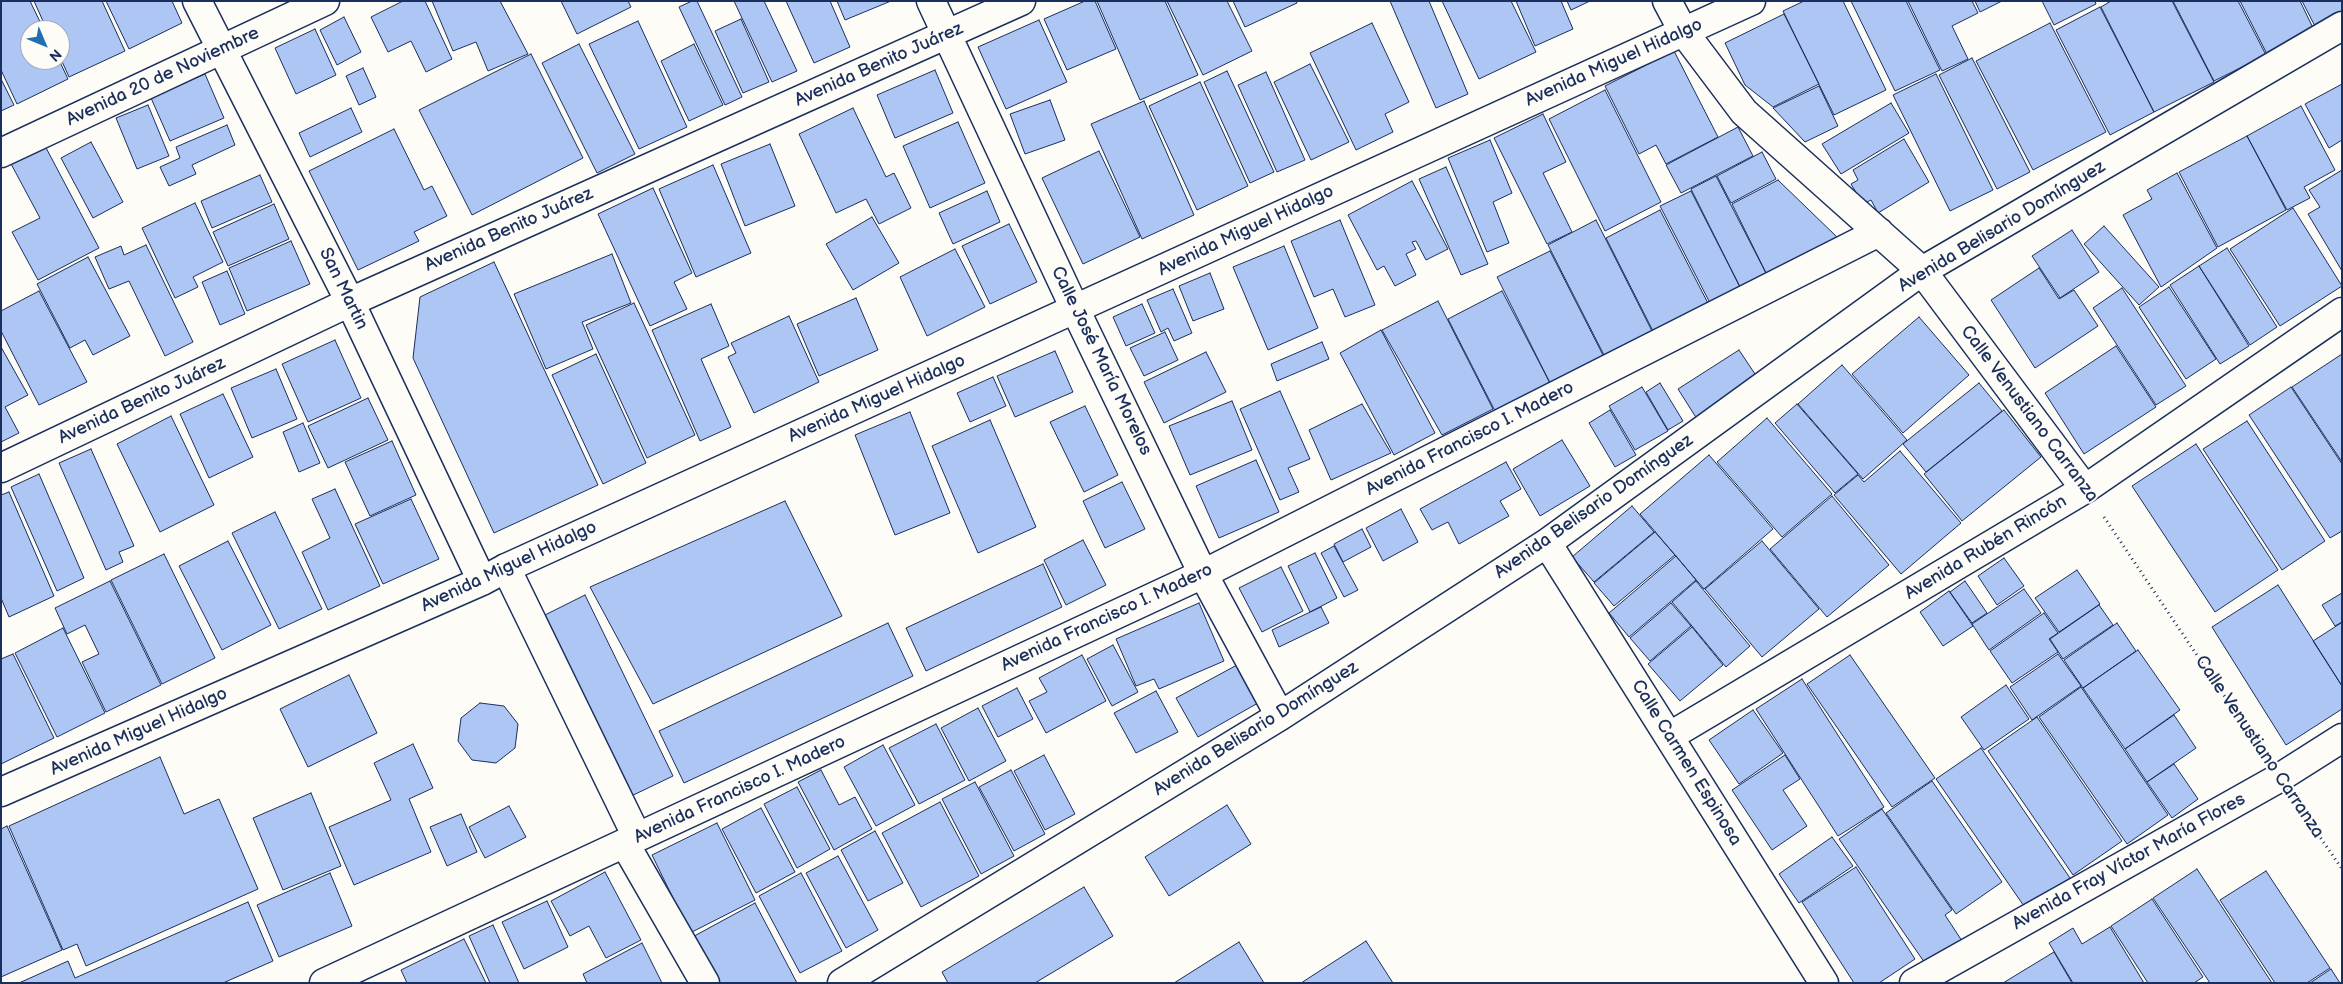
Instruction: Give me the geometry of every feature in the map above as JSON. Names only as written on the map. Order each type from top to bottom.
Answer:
[{"type":"street","name":"San Martin","points":[[197,1],[350,302],[482,581]]},
{"type":"street","name":"Avenida 20 de Noviembre","points":[[1,152],[325,1]]},
{"type":"street","name":"Calle José María Morelos","points":[[931,1],[1075,309],[1203,574],[1280,716]]},
{"type":"street","name":"Avenida Benito Juárez","points":[[1,468],[350,302],[1021,1]]},
{"type":"street","name":"Calle Venustiano Carranza","points":[[1667,1],[1683,32],[1744,112],[1922,271],[2086,489]]},
{"type":"street","name":"Avenida Miguel Hidalgo","points":[[1,792],[482,581],[506,568],[1751,1]]},
{"type":"street","name":"Avenida Belisario Domínguez","points":[[842,983],[1280,716],[1547,543],[1922,271],[2342,26]]},
{"type":"street","name":"Avenida Francisco I. Madero","points":[[324,983],[1203,574],[1879,232]]},
{"type":"street","name":"Avenida Rubén Rincón","points":[[1670,736],[2086,489],[2342,312]]},
{"type":"street","name":"Calle Carmen Espinosa","points":[[1547,543],[1824,983]]},
{"type":"street","points":[[506,568],[631,840],[705,983]]},
{"type":"street","name":"Avenida Fray Víctor María Flores","points":[[1914,983],[2279,778],[2342,738]]},
{"type":"path","name":"Calle Venustiano Carranza","points":[[2086,489],[2342,869]]},
{"type":"building","points":[[1,1],[30,1],[39,20],[20,20],[20,70],[64,70],[68,79],[17,104],[1,70]]},
{"type":"building","points":[[34,1],[102,1],[125,51],[69,77],[66,70],[70,70],[70,20],[43,20]]},
{"type":"building","points":[[106,1],[172,1],[182,23],[129,49]]},
{"type":"building","points":[[403,1],[425,1],[452,59],[426,72],[411,41],[388,52],[371,17]]},
{"type":"building","points":[[432,1],[500,1],[528,54],[488,71],[476,42],[453,51]]},
{"type":"building","points":[[561,1],[628,1],[631,7],[577,34]]},
{"type":"building","points":[[692,1],[697,1],[742,97],[725,105],[679,7]]},
{"type":"building","points":[[734,1],[764,1],[797,71],[772,82]]},
{"type":"building","points":[[786,1],[830,1],[850,47],[814,63]]},
{"type":"building","points":[[837,1],[891,1],[845,20]]},
{"type":"building","points":[[1085,1],[1095,1],[1116,49],[1067,70],[1044,19]]},
{"type":"building","points":[[1097,1],[1165,1],[1198,75],[1140,100]]},
{"type":"building","points":[[1167,1],[1227,1],[1252,51],[1203,75]]},
{"type":"building","points":[[1233,1],[1296,1],[1297,3],[1245,27]]},
{"type":"building","points":[[1390,1],[1429,1],[1468,94],[1436,108]]},
{"type":"building","points":[[1442,1],[1511,1],[1536,52],[1479,79]]},
{"type":"building","points":[[1516,1],[1561,1],[1573,29],[1535,46]]},
{"type":"building","points":[[1567,1],[1590,1],[1571,10]]},
{"type":"building","points":[[1804,1],[1843,1],[1886,90],[1834,115],[1783,11]]},
{"type":"building","points":[[1851,1],[1906,1],[1940,70],[1895,91]]},
{"type":"building","points":[[1908,1],[1972,1],[1978,13],[1952,26],[1968,59],[1942,71]]},
{"type":"building","points":[[1975,1],[2002,1],[1980,12]]},
{"type":"building","points":[[2042,1],[2095,1],[2096,4],[2054,25]]},
{"type":"building","points":[[2111,1],[2172,1],[2214,82],[2154,112],[2101,7]]},
{"type":"building","points":[[2173,1],[2238,1],[2266,55],[2214,81]]},
{"type":"building","points":[[2240,1],[2300,1],[2314,30],[2267,54]]},
{"type":"building","points":[[2302,1],[2342,1],[2342,20],[2318,32]]},
{"type":"building","points":[[2100,7],[2154,112],[2110,135],[2056,30]]},
{"type":"building","points":[[1784,14],[1819,84],[1773,107],[1745,85],[1725,43]]},
{"type":"building","points":[[344,17],[361,52],[337,65],[320,30]]},
{"type":"building","points":[[741,19],[769,82],[743,93],[715,31]]},
{"type":"building","points":[[1039,20],[1067,82],[1006,109],[978,47]]},
{"type":"building","points":[[638,21],[687,127],[639,149],[589,44]]},
{"type":"building","points":[[1372,23],[1409,102],[1385,114],[1393,132],[1356,150],[1310,53]]},
{"type":"building","points":[[2050,23],[2106,132],[2033,170],[1976,61]]},
{"type":"building","points":[[315,29],[336,75],[296,94],[275,48]]},
{"type":"building","points":[[579,44],[635,154],[597,173],[542,63]]},
{"type":"building","points":[[694,44],[723,105],[689,121],[661,61]]},
{"type":"building","points":[[1674,51],[1718,137],[1666,164],[1656,145],[1639,154],[1605,86]]},
{"type":"building","points":[[531,54],[583,158],[472,215],[419,110]]},
{"type":"building","points":[[1972,58],[2030,172],[1997,189],[1939,75]]},
{"type":"building","points":[[1310,64],[1349,142],[1311,160],[1274,82]]},
{"type":"building","points":[[363,68],[376,97],[359,105],[346,76]]},
{"type":"building","points":[[935,70],[953,113],[895,138],[877,95]]},
{"type":"building","points":[[1227,71],[1274,172],[1250,183],[1204,82]]},
{"type":"building","points":[[1266,72],[1305,160],[1277,172],[1238,85]]},
{"type":"building","points":[[205,74],[224,118],[170,141],[151,98]]},
{"type":"building","points":[[1936,74],[1993,190],[1950,211],[1893,95]]},
{"type":"building","points":[[1,79],[14,105],[1,111]]},
{"type":"building","points":[[1200,82],[1248,186],[1197,210],[1149,106]]},
{"type":"building","points":[[2342,84],[2342,140],[2329,148],[2305,104]]},
{"type":"building","points":[[1819,86],[1838,126],[1805,142],[1773,108]]},
{"type":"building","points":[[1605,90],[1661,202],[1605,231],[1549,119]]},
{"type":"building","points":[[1050,100],[1065,140],[1025,154],[1010,114]]},
{"type":"building","points":[[1144,101],[1194,215],[1142,239],[1091,124]]},
{"type":"building","points":[[1891,103],[1909,133],[1841,174],[1822,144]]},
{"type":"building","points":[[148,105],[169,156],[137,169],[116,118]]},
{"type":"building","points":[[2301,106],[2335,170],[2304,187],[2310,198],[2287,210],[2247,136]]},
{"type":"building","points":[[351,108],[362,132],[310,157],[299,133]]},
{"type":"building","points":[[853,108],[886,177],[894,173],[911,208],[879,224],[866,199],[836,213],[799,134]]},
{"type":"building","points":[[1543,114],[1566,162],[1543,173],[1572,232],[1547,244],[1494,138]]},
{"type":"building","points":[[958,122],[985,183],[930,208],[903,146]]},
{"type":"building","points":[[227,125],[235,145],[192,165],[196,174],[169,186],[160,167],[180,158],[176,147]]},
{"type":"building","points":[[1738,127],[1753,156],[1681,193],[1666,165]]},
{"type":"building","points":[[394,129],[424,190],[432,186],[447,216],[414,232],[419,241],[358,270],[309,171]]},
{"type":"building","points":[[2247,136],[2286,210],[2218,247],[2179,172]]},
{"type":"building","points":[[1904,139],[1929,182],[1878,213],[1871,200],[1863,204],[1851,184],[1858,180],[1853,170]]},
{"type":"building","points":[[1490,140],[1512,193],[1493,202],[1509,243],[1487,252],[1448,158]]},
{"type":"building","points":[[91,142],[123,202],[93,218],[61,158]]},
{"type":"building","points":[[44,144],[99,248],[38,280],[12,232],[40,218],[10,162]]},
{"type":"building","points":[[770,144],[795,206],[745,226],[721,164]]},
{"type":"building","points":[[1099,151],[1140,237],[1083,264],[1042,178]]},
{"type":"building","points":[[1762,152],[1776,179],[1731,203],[1717,176]]},
{"type":"building","points":[[713,165],[751,253],[696,277],[659,189]]},
{"type":"building","points":[[1446,167],[1488,264],[1461,275],[1419,179]]},
{"type":"building","points":[[2342,170],[2342,271],[2308,214],[2320,207],[2309,190]]},
{"type":"building","points":[[2177,173],[2217,248],[2161,287],[2123,215],[2152,199],[2147,190]]},
{"type":"building","points":[[260,175],[272,202],[212,228],[201,201]]},
{"type":"building","points":[[1716,176],[1770,281],[1744,295],[1691,189]]},
{"type":"building","points":[[1778,180],[1837,237],[1841,245],[1770,281],[1732,204]]},
{"type":"building","points":[[1412,181],[1448,249],[1426,260],[1416,241],[1412,242],[1416,249],[1406,254],[1416,275],[1395,286],[1384,266],[1377,270],[1348,215]]},
{"type":"building","points":[[653,188],[692,273],[674,282],[687,309],[650,326],[598,214]]},
{"type":"building","points":[[987,191],[1000,222],[953,244],[939,213]]},
{"type":"building","points":[[1691,191],[1740,287],[1710,303],[1660,206]]},
{"type":"building","points":[[195,203],[223,262],[193,277],[198,287],[175,298],[142,228]]},
{"type":"building","points":[[274,204],[289,239],[228,266],[213,232]]},
{"type":"building","points":[[2293,208],[2342,286],[2280,326],[2230,249]]},
{"type":"building","points":[[1660,210],[1712,311],[1657,339],[1606,238]]},
{"type":"building","points":[[872,217],[899,263],[853,290],[826,244]]},
{"type":"building","points":[[1340,220],[1375,305],[1345,317],[1333,289],[1314,297],[1291,241]]},
{"type":"building","points":[[1596,220],[1654,335],[1606,359],[1548,245]]},
{"type":"building","points":[[1009,224],[1037,282],[990,304],[962,246]]},
{"type":"building","points":[[2104,226],[2159,287],[2139,305],[2084,244]]},
{"type":"building","points":[[2072,230],[2099,272],[2060,298],[2032,256]]},
{"type":"building","points":[[291,241],[310,284],[247,311],[229,268]]},
{"type":"building","points":[[146,245],[193,342],[165,356],[129,281],[109,289],[95,257],[121,246],[124,255]]},
{"type":"building","points":[[1284,246],[1318,328],[1268,350],[1233,267]]},
{"type":"building","points":[[2227,248],[2277,327],[2250,345],[2199,266]]},
{"type":"building","points":[[955,249],[985,307],[927,336],[900,277]]},
{"type":"building","points":[[1550,251],[1605,359],[1552,387],[1497,277]]},
{"type":"building","points":[[612,254],[631,303],[582,322],[593,349],[546,369],[514,294]]},
{"type":"building","points":[[88,257],[130,336],[93,355],[85,340],[70,348],[37,284]]},
{"type":"building","points":[[494,262],[598,485],[494,533],[413,358],[420,297]]},
{"type":"building","points":[[2199,266],[2249,346],[2220,364],[2170,285]]},
{"type":"building","points":[[2039,268],[2059,299],[2074,290],[2098,326],[2035,368],[1991,300]]},
{"type":"building","points":[[227,271],[245,314],[220,325],[202,282]]},
{"type":"building","points":[[1210,273],[1224,309],[1193,321],[1179,286]]},
{"type":"building","points":[[2169,287],[2216,359],[2186,379],[2139,307]]},
{"type":"building","points":[[2122,288],[2186,386],[2156,405],[2093,308]]},
{"type":"building","points":[[1173,289],[1192,333],[1174,341],[1168,328],[1161,332],[1147,300]]},
{"type":"building","points":[[39,291],[87,382],[39,405],[1,331],[1,311]]},
{"type":"building","points":[[1502,291],[1550,383],[1495,411],[1448,319]]},
{"type":"building","points":[[856,298],[878,350],[819,376],[797,324]]},
{"type":"building","points":[[1438,301],[1493,409],[1442,435],[1382,330]]},
{"type":"building","points":[[634,303],[695,435],[647,458],[586,325]]},
{"type":"building","points":[[711,304],[729,346],[701,359],[731,427],[700,441],[652,330]]},
{"type":"building","points":[[1142,304],[1155,333],[1126,346],[1113,317]]},
{"type":"building","points":[[789,316],[819,382],[754,413],[728,357],[736,353],[731,343]]},
{"type":"building","points":[[1919,317],[1969,375],[1903,433],[1852,374]]},
{"type":"building","points":[[1381,330],[1435,433],[1394,455],[1340,353]]},
{"type":"building","points":[[1165,332],[1178,360],[1144,376],[1130,348]]},
{"type":"building","points":[[335,340],[361,398],[308,422],[282,364]]},
{"type":"building","points":[[1322,342],[1329,359],[1277,381],[1271,364]]},
{"type":"building","points":[[2116,346],[2156,407],[2084,454],[2045,393]]},
{"type":"building","points":[[1,347],[28,395],[5,407],[19,433],[1,442]]},
{"type":"building","points":[[1739,350],[1759,380],[1697,419],[1678,389]]},
{"type":"building","points":[[1055,351],[1073,392],[1015,417],[997,376]]},
{"type":"building","points":[[1206,352],[1226,392],[1164,423],[1144,382]]},
{"type":"building","points":[[596,354],[646,463],[603,484],[552,375]]},
{"type":"building","points":[[2342,354],[2342,462],[2292,387]]},
{"type":"building","points":[[1842,365],[1907,440],[1863,479],[1798,404]]},
{"type":"building","points":[[276,369],[297,419],[252,438],[231,388]]},
{"type":"building","points":[[993,377],[1006,406],[970,422],[957,393]]},
{"type":"building","points":[[1660,383],[1683,421],[1668,430],[1646,392]]},
{"type":"building","points":[[1979,383],[2002,411],[1926,472],[1903,444]]},
{"type":"building","points":[[1642,387],[1668,431],[1635,450],[1609,406]]},
{"type":"building","points":[[2291,387],[2342,464],[2342,531],[2330,538],[2249,415]]},
{"type":"building","points":[[1280,391],[1310,459],[1288,468],[1299,492],[1280,500],[1240,409]]},
{"type":"building","points":[[223,394],[253,457],[209,478],[180,414]]},
{"type":"building","points":[[368,398],[388,440],[328,468],[308,426]]},
{"type":"building","points":[[1232,401],[1252,450],[1190,475],[1169,426]]},
{"type":"building","points":[[1362,404],[1391,453],[1331,480],[1309,430]]},
{"type":"building","points":[[1797,404],[1858,474],[1835,493],[1775,423]]},
{"type":"building","points":[[1085,406],[1118,475],[1084,492],[1050,422]]},
{"type":"building","points":[[1610,410],[1636,455],[1615,467],[1589,423]]},
{"type":"building","points":[[2004,410],[2041,457],[1962,521],[1924,474]]},
{"type":"building","points":[[910,412],[950,513],[895,535],[855,435]]},
{"type":"building","points":[[171,416],[214,505],[160,532],[117,444]]},
{"type":"building","points":[[1767,418],[1832,494],[1782,537],[1717,462]]},
{"type":"building","points":[[990,420],[1036,527],[978,553],[932,446]]},
{"type":"building","points":[[2247,421],[2325,541],[2282,570],[2203,449]]},
{"type":"building","points":[[303,423],[320,463],[299,472],[283,432]]},
{"type":"building","points":[[1562,440],[1590,486],[1540,516],[1513,469]]},
{"type":"building","points":[[392,441],[416,495],[370,516],[345,462]]},
{"type":"building","points":[[2196,444],[2278,570],[2215,612],[2132,486]]},
{"type":"building","points":[[91,449],[134,546],[119,552],[123,562],[106,570],[59,463]]},
{"type":"building","points":[[1900,451],[1961,523],[1901,574],[1834,495],[1858,475],[1864,482]]},
{"type":"building","points":[[1709,455],[1773,529],[1704,589],[1640,514]]},
{"type":"building","points":[[1256,460],[1279,512],[1219,538],[1196,486]]},
{"type":"building","points":[[1506,462],[1521,489],[1500,501],[1509,516],[1459,544],[1448,522],[1432,530],[1420,509]]},
{"type":"building","points":[[39,474],[84,578],[57,591],[11,487]]},
{"type":"building","points":[[1122,482],[1145,529],[1105,548],[1083,501]]},
{"type":"building","points":[[335,489],[380,586],[328,610],[302,552],[330,538],[312,499]]},
{"type":"building","points":[[9,492],[54,596],[9,617],[1,598],[1,495]]},
{"type":"building","points":[[1832,496],[1889,565],[1827,617],[1770,549]]},
{"type":"building","points":[[411,499],[439,559],[383,584],[355,524]]},
{"type":"building","points":[[785,501],[842,616],[653,704],[590,587]]},
{"type":"building","points":[[1632,506],[1654,532],[1594,582],[1572,557]]},
{"type":"building","points":[[1401,509],[1418,542],[1383,561],[1366,528]]},
{"type":"building","points":[[275,512],[322,609],[279,629],[232,533]]},
{"type":"building","points":[[1362,529],[1371,547],[1343,562],[1334,544]]},
{"type":"building","points":[[1655,532],[1675,555],[1614,606],[1594,583]]},
{"type":"building","points":[[1083,540],[1106,585],[1066,605],[1044,560]]},
{"type":"building","points":[[228,541],[271,625],[222,650],[179,566]]},
{"type":"building","points":[[1762,541],[1819,609],[1762,657],[1705,589]]},
{"type":"building","points":[[1334,546],[1358,590],[1344,597],[1321,553]]},
{"type":"building","points":[[1315,553],[1337,598],[1310,612],[1288,566]]},
{"type":"building","points":[[164,554],[215,658],[162,684],[111,580]]},
{"type":"building","points":[[1676,556],[1696,580],[1629,637],[1609,613]]},
{"type":"building","points":[[2004,558],[2024,586],[1997,605],[1978,576]]},
{"type":"building","points":[[1043,564],[1062,607],[926,671],[906,628]]},
{"type":"building","points":[[1281,567],[1303,611],[1262,632],[1239,588]]},
{"type":"building","points":[[2077,570],[2100,604],[2059,632],[2035,598]]},
{"type":"building","points":[[110,581],[161,685],[106,712],[82,662],[99,654],[85,625],[67,634],[55,608]]},
{"type":"building","points":[[1696,581],[1750,646],[1726,667],[1672,602]]},
{"type":"building","points":[[1965,581],[1987,613],[1972,623],[1950,592]]},
{"type":"building","points":[[2278,585],[2342,686],[2342,709],[2286,745],[2212,627]]},
{"type":"building","points":[[2024,589],[2041,613],[1989,650],[1972,624]]},
{"type":"building","points":[[1949,591],[1973,626],[1943,646],[1920,612]]},
{"type":"building","points":[[2342,593],[2342,622],[2335,626],[2322,605]]},
{"type":"building","points":[[585,595],[673,776],[625,799],[537,619]]},
{"type":"building","points":[[1199,603],[1224,661],[1159,689],[1154,679],[1136,686],[1116,639]]},
{"type":"building","points":[[1671,603],[1691,626],[1650,661],[1630,638]]},
{"type":"building","points":[[2099,605],[2113,625],[2063,659],[2050,639]]},
{"type":"building","points":[[1321,607],[1329,623],[1279,647],[1272,630]]},
{"type":"building","points":[[2044,613],[2058,633],[2049,639],[2058,652],[2012,683],[1990,651]]},
{"type":"building","points":[[888,623],[913,676],[684,783],[659,731]]},
{"type":"building","points":[[2117,623],[2136,651],[2083,688],[2064,660]]},
{"type":"building","points":[[2342,624],[2342,686],[2313,641]]},
{"type":"building","points":[[1692,627],[1723,665],[1680,701],[1648,664]]},
{"type":"building","points":[[63,628],[105,713],[57,737],[15,653]]},
{"type":"building","points":[[1113,645],[1138,692],[1112,706],[1087,659]]},
{"type":"building","points":[[2138,650],[2180,710],[2125,749],[2083,688]]},
{"type":"building","points":[[13,654],[54,738],[1,764],[1,659]]},
{"type":"building","points":[[2058,654],[2081,686],[2032,720],[2010,687]]},
{"type":"building","points":[[1082,655],[1106,701],[1046,733],[1029,701],[1047,692],[1039,678]]},
{"type":"building","points":[[1850,655],[1935,778],[1892,807],[1807,684]]},
{"type":"building","points":[[1237,665],[1258,703],[1198,737],[1176,698]]},
{"type":"building","points":[[349,675],[377,733],[308,767],[280,709]]},
{"type":"building","points":[[1802,679],[1884,807],[1838,836],[1756,709]]},
{"type":"building","points":[[2006,685],[2029,719],[1984,750],[1961,717]]},
{"type":"building","points":[[2081,687],[2168,815],[2127,844],[2039,717]]},
{"type":"building","points":[[1017,688],[1033,719],[998,737],[982,706]]},
{"type":"building","points":[[1156,691],[1178,732],[1136,753],[1114,713]]},
{"type":"building","points":[[480,703],[504,706],[518,724],[515,748],[496,763],[472,760],[458,741],[461,718]]},
{"type":"building","points":[[978,708],[1006,761],[969,781],[941,728]]},
{"type":"building","points":[[1753,710],[1783,753],[1739,784],[1709,740]]},
{"type":"building","points":[[2174,715],[2196,748],[2147,782],[2125,749]]},
{"type":"building","points":[[2037,717],[2122,841],[2073,875],[1988,751]]},
{"type":"building","points":[[936,724],[965,780],[919,804],[889,748]]},
{"type":"building","points":[[413,744],[433,788],[409,799],[431,852],[354,885],[329,827],[391,800],[374,763]]},
{"type":"building","points":[[883,745],[915,805],[876,826],[844,767]]},
{"type":"building","points":[[1981,748],[2070,878],[2026,909],[1936,779]]},
{"type":"building","points":[[1044,755],[1075,814],[1045,830],[1014,771]]},
{"type":"building","points":[[1785,755],[1800,779],[1783,790],[1807,826],[1772,850],[1732,790]]},
{"type":"building","points":[[160,757],[184,814],[219,799],[258,889],[86,966],[77,944],[63,950],[9,826]]},
{"type":"building","points":[[2174,764],[2198,799],[2172,818],[2147,782]]},
{"type":"building","points":[[821,770],[839,805],[855,797],[872,829],[834,850],[798,782]]},
{"type":"building","points":[[1011,770],[1045,834],[1014,851],[979,787]]},
{"type":"building","points":[[1932,781],[2002,882],[1956,914],[1886,813]]},
{"type":"building","points":[[975,782],[1014,856],[981,874],[942,799]]},
{"type":"building","points":[[797,787],[830,849],[797,868],[764,804]]},
{"type":"building","points":[[311,793],[341,866],[283,890],[253,818]]},
{"type":"building","points":[[940,802],[979,876],[921,907],[882,833]]},
{"type":"building","points":[[1227,805],[1251,844],[1169,896],[1145,857]]},
{"type":"building","points":[[509,806],[526,837],[485,858],[469,827]]},
{"type":"building","points":[[761,808],[795,872],[756,893],[722,829]]},
{"type":"building","points":[[1882,809],[1952,910],[1945,915],[1964,944],[1929,969],[1839,839]]},
{"type":"building","points":[[461,814],[477,852],[447,866],[430,827]]},
{"type":"building","points":[[717,823],[755,900],[690,933],[652,855]]},
{"type":"building","points":[[7,826],[62,950],[1,977],[1,829]]},
{"type":"building","points":[[875,831],[903,883],[868,901],[841,850]]},
{"type":"building","points":[[1832,837],[1853,866],[1799,903],[1779,874]]},
{"type":"building","points":[[838,856],[878,930],[846,948],[806,873]]},
{"type":"building","points":[[1856,867],[1915,959],[1879,983],[1854,983],[1802,902]]},
{"type":"building","points":[[2197,869],[2272,983],[2210,983],[2153,898]]},
{"type":"building","points":[[2266,871],[2330,968],[2307,983],[2275,983],[2220,900]]},
{"type":"building","points":[[605,872],[641,940],[606,958],[589,926],[570,936],[551,901]]},
{"type":"building","points":[[330,873],[352,926],[279,957],[257,905]]},
{"type":"building","points":[[801,873],[842,951],[800,973],[759,896]]},
{"type":"building","points":[[1084,887],[1113,936],[1035,983],[948,983],[942,972]]},
{"type":"building","points":[[2152,899],[2203,977],[2194,983],[2148,983],[2111,926]]},
{"type":"building","points":[[547,901],[568,947],[524,969],[502,922]]},
{"type":"building","points":[[248,902],[273,961],[223,983],[19,983],[68,961],[75,978]]},
{"type":"building","points":[[755,903],[797,983],[710,983],[687,940]]},
{"type":"building","points":[[493,925],[519,983],[490,983],[469,936]]},
{"type":"building","points":[[2110,927],[2144,983],[2073,983],[2049,943],[2073,928],[2082,944]]},
{"type":"building","points":[[464,939],[486,983],[407,983],[401,970]]},
{"type":"building","points":[[1366,941],[1393,983],[1301,983]]},
{"type":"building","points":[[1239,942],[1264,983],[1174,983]]},
{"type":"building","points":[[642,943],[662,983],[587,983],[583,974]]},
{"type":"building","points":[[2054,952],[2072,983],[2003,983]]},
{"type":"building","points":[[2331,969],[2340,983],[2310,983]]}]
